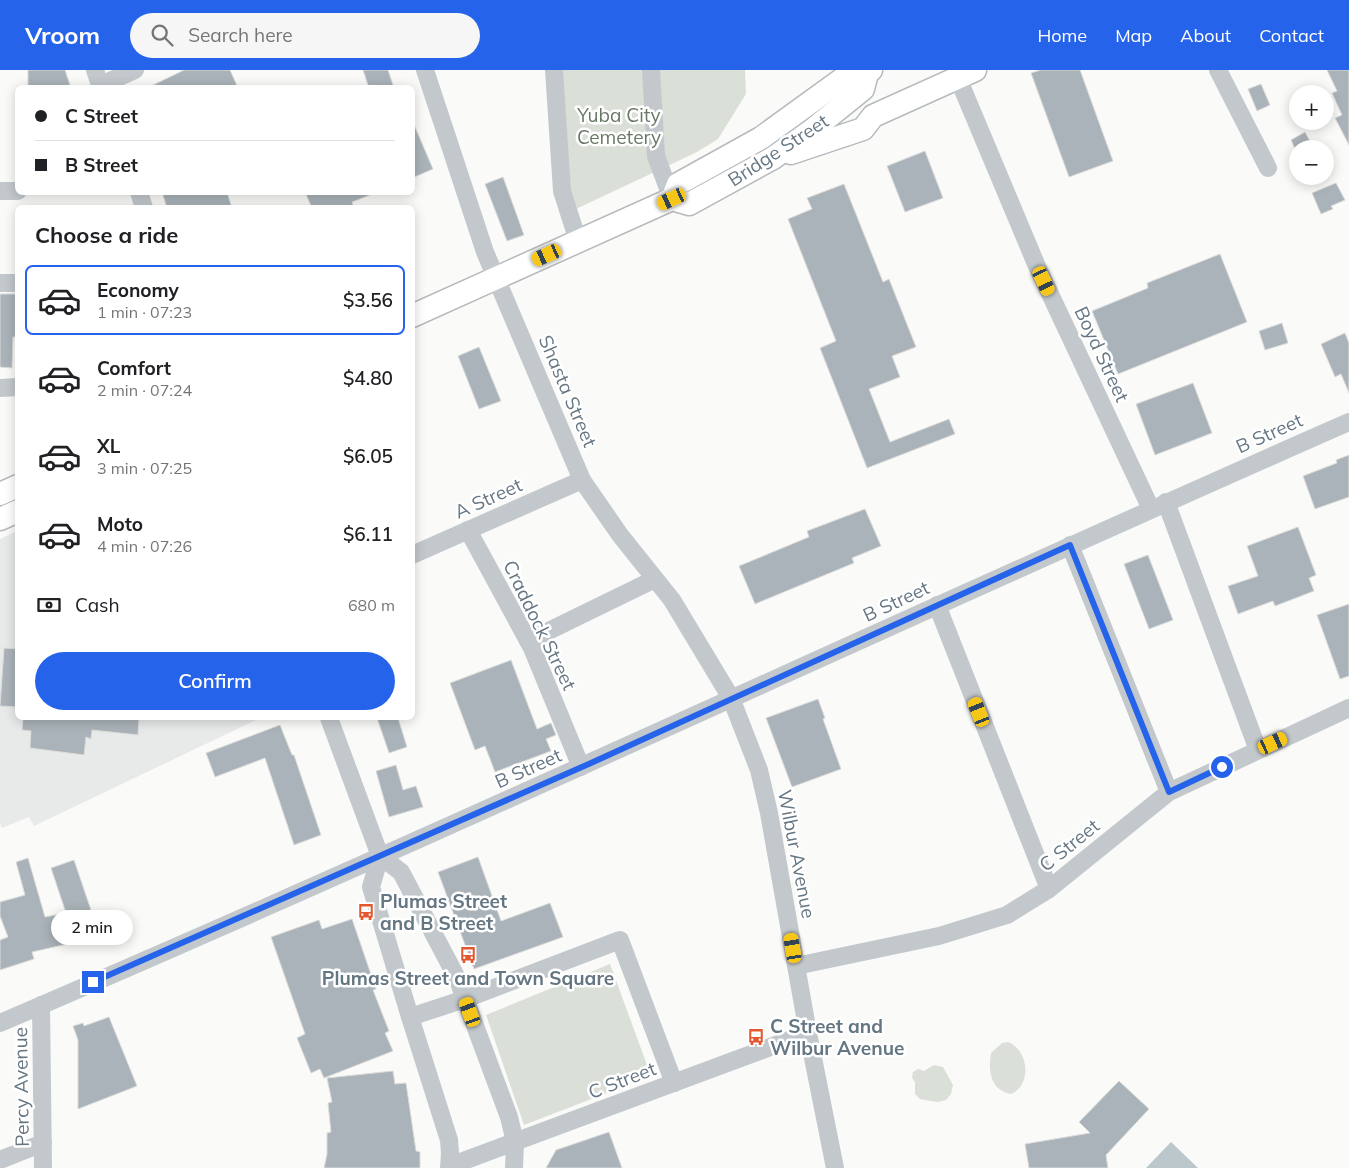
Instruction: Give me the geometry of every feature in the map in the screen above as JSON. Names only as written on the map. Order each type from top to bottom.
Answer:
[{"type":"main road","name":"Bridge Street","points":[[415,315],[672,199],[689,204],[773,158],[830,117],[863,89],[869,72],[848,75],[761,138],[678,184],[672,199]]},
{"type":"main road","points":[[773,158],[863,129],[873,116],[967,74]]},
{"type":"main road","points":[[0,494],[15,487]]},
{"type":"main road","points":[[0,519],[15,512]]},
{"type":"street","points":[[99,81],[135,70]]},
{"type":"street","name":"Shasta Street","points":[[425,70],[486,252],[582,480],[620,535],[672,600],[731,698]]},
{"type":"street","points":[[554,70],[562,192],[578,241]]},
{"type":"street","points":[[650,70],[656,156],[672,199]]},
{"type":"street","points":[[1218,70],[1268,168]]},
{"type":"street","name":"Boyd Street","points":[[967,74],[1036,264],[1158,506],[1258,750]]},
{"type":"street","points":[[0,191],[15,191]]},
{"type":"street","points":[[0,283],[15,283]]},
{"type":"street","points":[[0,388],[15,387]]},
{"type":"street","name":"B Street","points":[[0,1023],[581,767],[1070,545],[1349,422]]},
{"type":"street","name":"A Street","points":[[415,554],[582,480]]},
{"type":"street","name":"Craddock Street","points":[[468,530],[528,641],[581,767]]},
{"type":"street","points":[[1070,545],[1169,792]]},
{"type":"street","points":[[528,641],[655,579]]},
{"type":"street","points":[[937,605],[1049,890]]},
{"type":"street","name":"Wilbur Avenue","points":[[731,698],[759,770],[770,813],[808,1033],[835,1168]]},
{"type":"street","name":"C Street","points":[[796,966],[939,936],[1007,915],[1049,890],[1169,792],[1349,708]]},
{"type":"street","points":[[331,720],[380,856],[401,872],[458,980],[509,1117],[515,1142],[514,1168]]},
{"type":"street","points":[[380,856],[372,887],[449,1140],[450,1167]]},
{"type":"street","points":[[410,1017],[465,999],[620,940],[674,1083]]},
{"type":"street","name":"Percy Avenue","points":[[41,1005],[43,1168]]},
{"type":"street","name":"C Street","points":[[450,1167],[808,1033]]},
{"type":"street","points":[[0,1160],[42,1143]]},
{"type":"shaded area","points":[[15,532],[15,720],[256,720],[34,826],[29,817],[2,828],[0,823],[0,539]]},
{"type":"shaded area","points":[[1171,1142],[1198,1168],[1146,1168]]},
{"type":"green space","name":"Yuba City Cemetery","points":[[559,70],[745,70],[746,94],[718,139],[697,152],[576,209],[568,190]]},
{"type":"green space","points":[[610,964],[651,1076],[524,1125],[486,1015]]},
{"type":"green space","points":[[1008,1042],[1020,1052],[1024,1059],[1025,1067],[1023,1083],[1011,1094],[1004,1092],[995,1084],[990,1073],[991,1053],[1002,1043]]},
{"type":"green space","points":[[934,1065],[943,1067],[953,1085],[951,1094],[946,1100],[938,1102],[920,1099],[915,1094],[915,1082],[912,1078],[913,1072],[918,1069],[924,1071]]},
{"type":"building","points":[[28,70],[65,70],[70,85],[28,85]]},
{"type":"building","points":[[184,70],[230,70],[237,85],[153,85]]},
{"type":"building","points":[[363,70],[388,70],[393,85],[368,85]]},
{"type":"building","points":[[1041,70],[1080,70],[1113,161],[1069,177],[1031,73]]},
{"type":"building","points":[[1327,70],[1349,70],[1349,145],[1335,118],[1342,115],[1334,97],[1334,92],[1337,91]]},
{"type":"building","points":[[1261,84],[1270,105],[1257,111],[1248,89]]},
{"type":"building","points":[[415,127],[433,169],[415,177]]},
{"type":"building","points":[[1305,132],[1309,140],[1291,140]]},
{"type":"building","points":[[925,151],[943,198],[905,212],[887,166]]},
{"type":"building","points":[[503,177],[524,235],[507,241],[485,184]]},
{"type":"building","points":[[1336,183],[1345,200],[1331,206],[1333,209],[1321,214],[1312,193]]},
{"type":"building","points":[[844,184],[883,282],[889,279],[916,347],[892,356],[900,377],[869,389],[890,442],[949,419],[955,434],[867,468],[820,348],[836,341],[788,219],[812,209],[807,198]]},
{"type":"building","points":[[163,195],[228,195],[231,205],[166,205]]},
{"type":"building","points":[[306,195],[370,195],[352,202],[353,205],[311,205]]},
{"type":"building","points":[[1220,254],[1247,322],[1118,374],[1092,311],[1148,288],[1147,283]]},
{"type":"building","points":[[0,294],[15,294],[15,337],[13,337],[12,368],[0,367]]},
{"type":"building","points":[[1282,323],[1288,343],[1265,350],[1259,331]]},
{"type":"building","points":[[1345,333],[1349,343],[1349,393],[1341,374],[1335,377],[1321,344]]},
{"type":"building","points":[[479,347],[501,401],[479,409],[458,356]]},
{"type":"building","points":[[1193,383],[1212,433],[1155,455],[1136,404]]},
{"type":"building","points":[[1349,455],[1349,497],[1315,509],[1303,476],[1337,463],[1336,460]]},
{"type":"building","points":[[865,509],[881,546],[852,558],[854,563],[755,604],[739,566],[809,537],[807,531]]},
{"type":"building","points":[[1298,527],[1316,575],[1309,578],[1314,591],[1275,606],[1273,601],[1238,614],[1228,586],[1258,576],[1247,546]]},
{"type":"building","points":[[1148,555],[1173,620],[1149,629],[1124,564]]},
{"type":"building","points":[[1349,604],[1349,676],[1340,679],[1317,615]]},
{"type":"building","points":[[4,648],[15,649],[15,707],[0,706]]},
{"type":"building","points":[[511,660],[537,729],[551,723],[556,735],[546,739],[551,751],[495,772],[485,746],[475,750],[450,683]]},
{"type":"building","points":[[818,699],[841,769],[792,787],[766,718]]},
{"type":"building","points":[[23,720],[139,720],[138,735],[92,730],[91,739],[86,737],[84,755],[30,748],[31,731],[22,730]]},
{"type":"building","points":[[378,720],[399,720],[407,747],[389,753]]},
{"type":"building","points":[[280,725],[292,755],[294,755],[321,835],[294,845],[265,758],[215,777],[206,753]]},
{"type":"building","points":[[396,765],[403,790],[416,786],[423,807],[389,817],[376,771]]},
{"type":"building","points":[[478,857],[501,921],[550,903],[563,937],[474,969],[438,872]]},
{"type":"building","points":[[28,858],[45,917],[66,913],[51,868],[74,860],[92,913],[100,910],[107,933],[77,944],[76,942],[32,952],[34,959],[0,970],[0,940],[8,937],[0,916],[0,902],[25,895],[16,862]]},
{"type":"building","points":[[352,919],[376,989],[373,990],[389,1031],[385,1033],[393,1051],[324,1078],[320,1069],[311,1073],[297,1038],[305,1034],[271,937],[319,920],[322,929]]},
{"type":"building","points":[[109,1017],[137,1086],[78,1109],[78,1040],[73,1026],[83,1023],[84,1026]]},
{"type":"building","points":[[393,1071],[395,1084],[406,1083],[416,1151],[420,1152],[420,1168],[324,1168],[327,1154],[327,1133],[331,1132],[328,1103],[332,1102],[327,1078]]},
{"type":"building","points":[[1119,1081],[1149,1109],[1106,1155],[1108,1168],[1029,1168],[1025,1144],[1090,1133],[1079,1122]]},
{"type":"building","points":[[609,1132],[622,1168],[546,1168],[556,1150]]},
{"type":"place","name":"Plumas Street and B Street","points":[[366,912]]},
{"type":"place","name":"Plumas Street and Town Square","points":[[468,955]]},
{"type":"place","name":"C Street and Wilbur Avenue","points":[[756,1037]]},
{"type":"route","points":[[93,982],[591,763],[1070,545],[1169,792],[1222,767]]}]
